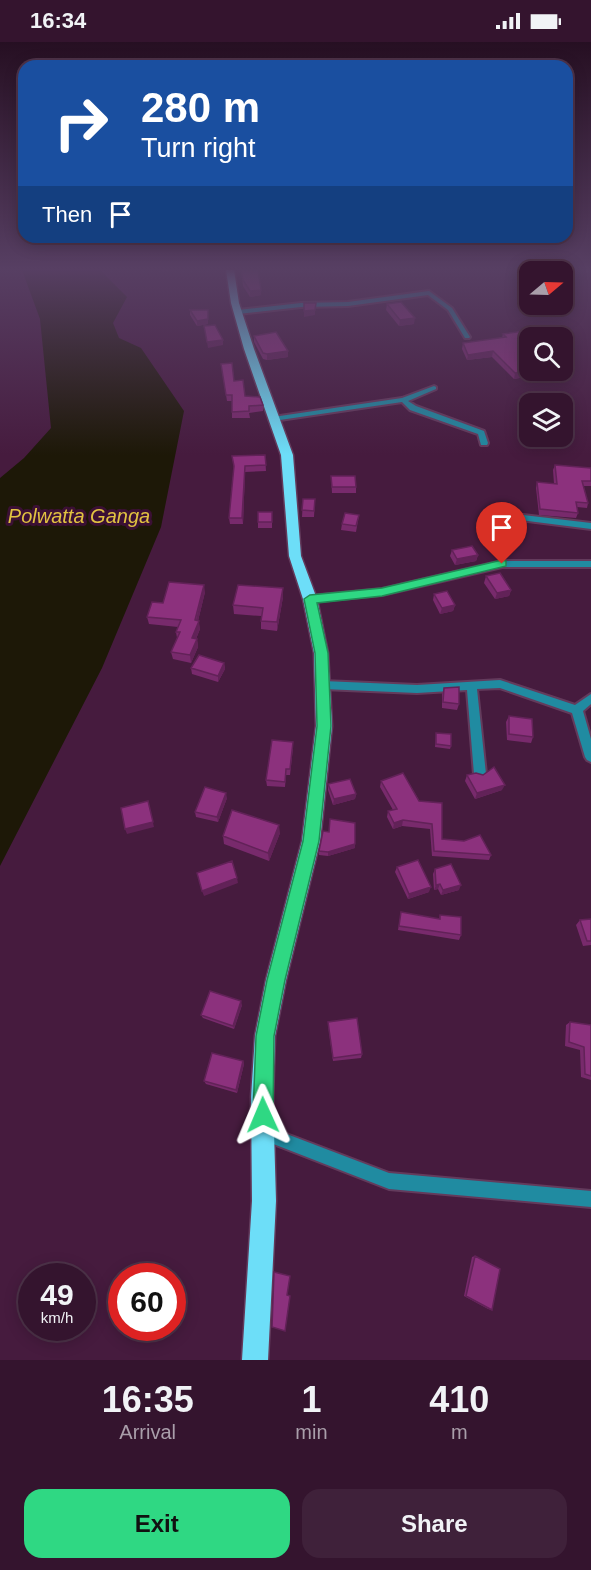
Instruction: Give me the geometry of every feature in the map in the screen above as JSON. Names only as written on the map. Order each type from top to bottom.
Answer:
[{"type":"main road","points":[[244,332],[259,383],[287,455],[295,556],[310,599],[320,645],[324,726],[311,841],[276,980],[265,1036],[264,1201],[255,1360]]},
{"type":"street","points":[[465,332],[468,338]]},
{"type":"street","points":[[273,419],[404,400],[434,388]]},
{"type":"street","points":[[404,400],[413,408],[481,433],[484,443]]},
{"type":"street","points":[[524,518],[591,526]]},
{"type":"street","points":[[310,599],[382,592],[502,564],[591,564]]},
{"type":"street","points":[[323,685],[417,689],[500,684],[577,710]]},
{"type":"street","points":[[472,686],[480,774]]},
{"type":"street","points":[[577,710],[591,698]]},
{"type":"street","points":[[577,710],[591,757]]},
{"type":"street","points":[[263,1133],[389,1181],[591,1198]]},
{"type":"water","name":"Polwatta Ganga","points":[[41,332],[116,332],[119,338],[141,348],[184,411],[161,527],[102,668],[0,866],[0,478],[24,458],[51,428]]},
{"type":"building","points":[[205,332],[218,332],[223,340],[207,342]]},
{"type":"building","points":[[276,332],[288,351],[263,353],[254,336]]},
{"type":"building","points":[[519,332],[519,372],[515,373],[493,351],[468,355],[463,343],[506,337],[503,334]]},
{"type":"building","points":[[232,363],[234,381],[243,380],[245,396],[260,397],[263,405],[249,406],[249,411],[232,412],[232,395],[226,395],[221,364]]},
{"type":"building","points":[[265,455],[266,465],[245,466],[242,518],[229,518],[234,466],[232,456]]},
{"type":"building","points":[[555,465],[591,468],[591,481],[582,481],[588,503],[576,502],[578,513],[540,509],[537,482],[557,484]]},
{"type":"building","points":[[331,476],[355,476],[356,487],[332,487]]},
{"type":"building","points":[[303,499],[315,499],[314,511],[302,510]]},
{"type":"building","points":[[258,512],[272,512],[272,522],[258,522]]},
{"type":"building","points":[[345,513],[359,515],[356,526],[342,524]]},
{"type":"building","points":[[472,546],[478,555],[457,559],[452,550]]},
{"type":"building","points":[[500,573],[511,590],[497,593],[486,576]]},
{"type":"building","points":[[169,582],[204,585],[195,620],[199,621],[192,638],[197,639],[190,655],[171,652],[180,632],[176,632],[181,620],[147,617],[152,602],[163,603]]},
{"type":"building","points":[[238,585],[283,588],[277,622],[261,621],[263,608],[233,605]]},
{"type":"building","points":[[447,591],[455,605],[442,608],[434,594]]},
{"type":"building","points":[[199,655],[224,663],[218,676],[191,668]]},
{"type":"building","points":[[459,687],[459,704],[443,702],[444,688]]},
{"type":"building","points":[[509,716],[532,719],[533,737],[509,734]]},
{"type":"building","points":[[436,733],[451,734],[451,746],[436,744]]},
{"type":"building","points":[[272,740],[293,742],[290,769],[286,769],[285,782],[266,780]]},
{"type":"building","points":[[494,767],[505,785],[477,793],[467,775],[476,773],[483,775]]},
{"type":"building","points":[[403,773],[419,801],[442,803],[442,839],[464,841],[480,835],[491,855],[434,851],[432,824],[403,820],[394,823],[388,811],[397,809],[381,781]]},
{"type":"building","points":[[350,779],[356,794],[334,799],[328,784]]},
{"type":"building","points":[[205,787],[226,793],[217,817],[195,812]]},
{"type":"building","points":[[148,801],[153,822],[125,829],[121,808]]},
{"type":"building","points":[[232,810],[279,825],[268,853],[223,836]]},
{"type":"building","points":[[330,819],[355,823],[355,844],[328,852],[319,851],[323,831],[329,832]]},
{"type":"building","points":[[418,860],[431,887],[409,894],[397,867]]},
{"type":"building","points":[[232,861],[237,878],[202,891],[197,873]]},
{"type":"building","points":[[451,864],[461,885],[443,890],[440,884],[436,885],[435,869]]},
{"type":"building","points":[[401,912],[440,919],[440,915],[461,917],[461,935],[399,926]]},
{"type":"building","points":[[591,919],[591,941],[587,941],[580,920]]},
{"type":"building","points":[[210,991],[241,1001],[233,1026],[201,1015]]},
{"type":"building","points":[[357,1018],[362,1054],[333,1058],[328,1022]]},
{"type":"building","points":[[570,1022],[591,1025],[591,1076],[585,1074],[584,1047],[569,1042]]},
{"type":"building","points":[[212,1053],[243,1061],[236,1090],[204,1081]]},
{"type":"building","points":[[475,1256],[500,1269],[492,1310],[466,1296]]},
{"type":"building","points":[[274,1272],[290,1276],[287,1295],[290,1296],[285,1331],[272,1327]]},
{"type":"route","points":[[263,1115],[265,1036],[276,980],[311,841],[319,782],[324,726],[321,653],[318,628],[310,599],[382,592],[502,564]]}]
